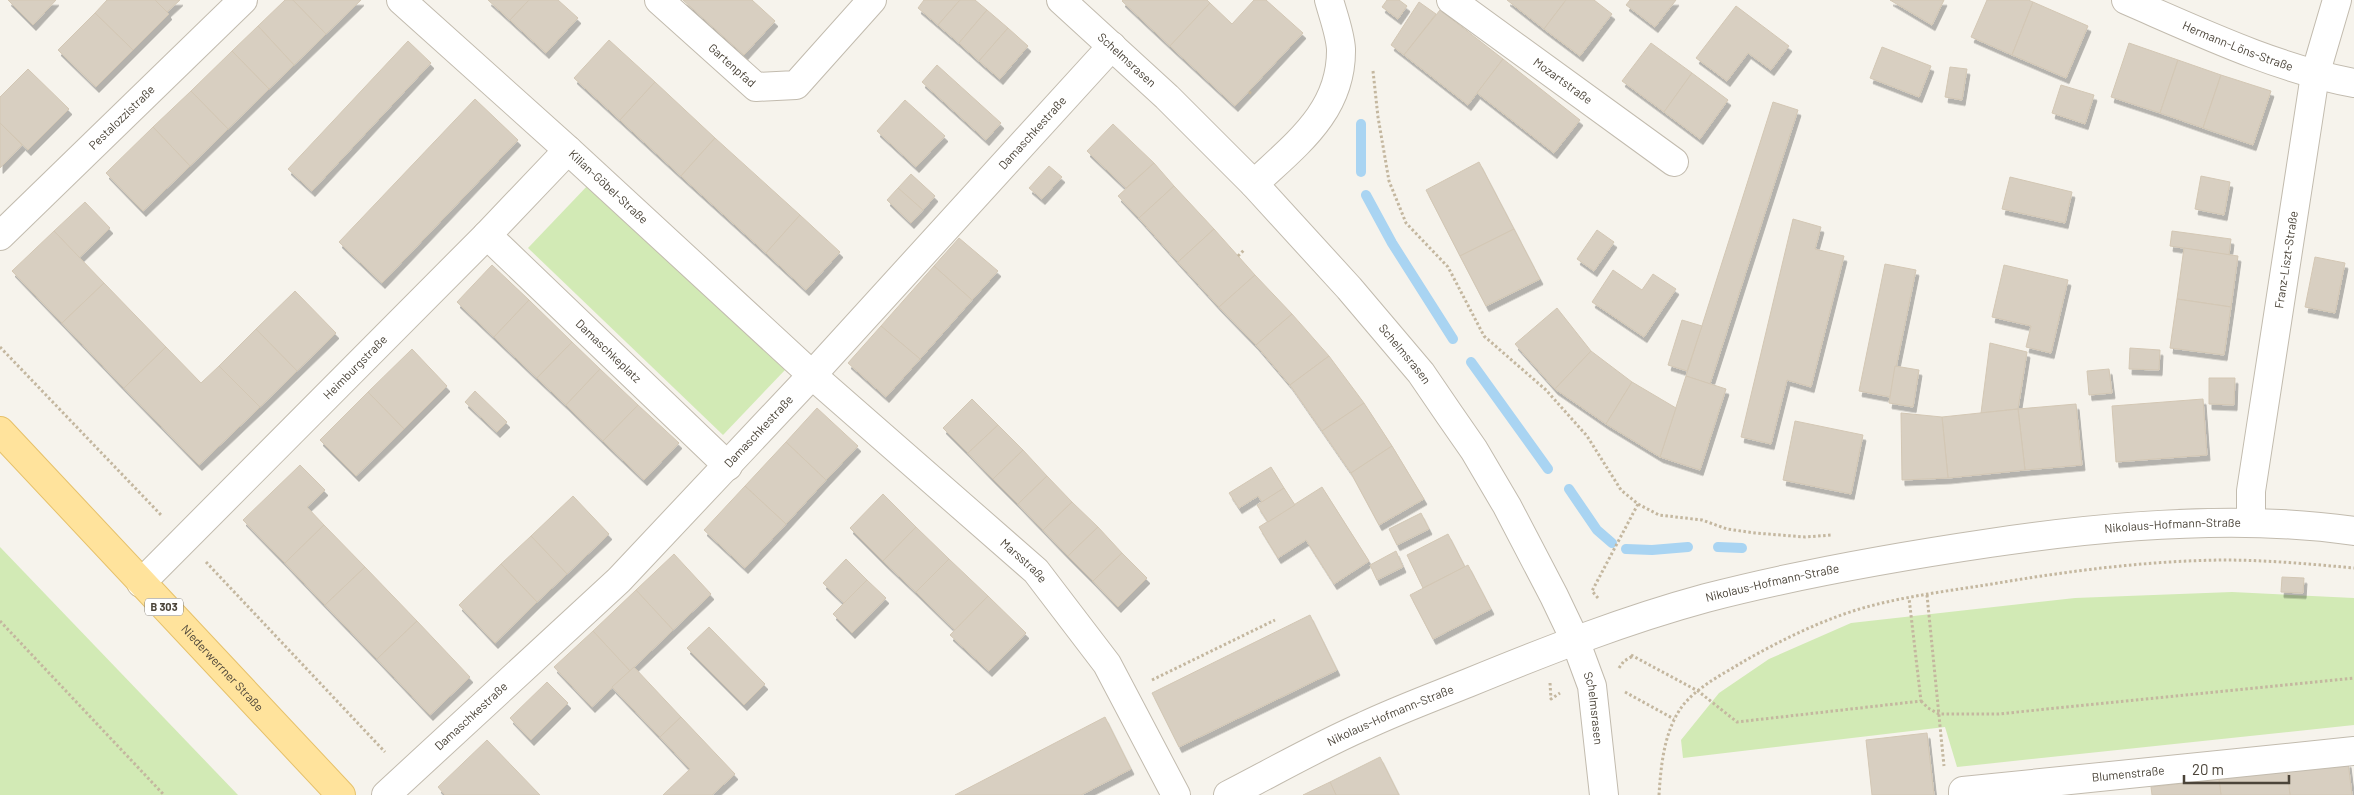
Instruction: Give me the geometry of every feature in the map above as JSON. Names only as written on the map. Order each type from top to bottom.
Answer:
[{"type":"main road","name":"Niederwerrner Straße","points":[[0,432],[340,795]]},
{"type":"street","name":"Pestalozzistraße","points":[[0,236],[243,0]]},
{"type":"street","name":"Kilian-Göbel-Straße","points":[[401,0],[568,150],[812,375]]},
{"type":"street","name":"Gartenpfad","points":[[659,0],[756,87],[796,85],[872,0]]},
{"type":"street","name":"Schelmsrasen","points":[[1061,0],[1167,97],[1254,184],[1349,288],[1421,373],[1474,450],[1554,596],[1575,640],[1592,686],[1604,795]]},
{"type":"street","points":[[1254,184],[1311,129],[1326,110],[1336,86],[1341,48],[1328,0]]},
{"type":"street","name":"Mozartstraße","points":[[1450,0],[1674,162]]},
{"type":"street","name":"Hermann-Löns-Straße","points":[[2126,0],[2202,33],[2315,76],[2354,83]]},
{"type":"street","name":"Franz-Liszt-Straße","points":[[2251,523],[2251,491],[2315,76],[2337,0]]},
{"type":"street","name":"Damaschkestraße","points":[[386,795],[619,580],[728,466],[1112,46]]},
{"type":"street","name":"Heimburgstraße","points":[[141,583],[186,540],[487,236],[568,150]]},
{"type":"street","name":"Damaschkeplatz","points":[[487,236],[728,466]]},
{"type":"street","name":"Marsstraße","points":[[812,375],[1036,571],[1107,664],[1176,795]]},
{"type":"street","name":"Nikolaus-Hofmann-Straße","points":[[1228,795],[1363,726],[1575,640],[1706,598],[1950,549],[2047,534],[2251,523],[2354,531]]},
{"type":"street","name":"Blumenstraße","points":[[1963,793],[2354,751]]},
{"type":"path","points":[[1372,61],[1378,117],[1389,181],[1406,223],[1448,267],[1484,336],[1546,390],[1575,422],[1587,436],[1621,490]]},
{"type":"path","points":[[1249,92],[1253,95]]},
{"type":"path","points":[[1238,256],[1245,249]]},
{"type":"path","points":[[0,348],[186,540],[407,776]]},
{"type":"path","points":[[1599,600],[1592,591],[1638,504]]},
{"type":"path","points":[[1659,795],[1662,760],[1674,719],[1684,704],[1698,690],[1761,652],[1815,626],[1876,604],[2022,579],[2128,566],[2222,560],[2294,562],[2354,568]]},
{"type":"path","points":[[1927,595],[1944,767]]},
{"type":"path","points":[[1909,598],[1921,700],[1928,708],[1939,714],[1998,714],[2354,678]]},
{"type":"path","points":[[1123,695],[1275,620]]},
{"type":"path","points":[[0,621],[164,795]]},
{"type":"path","points":[[1628,653],[1698,690],[1738,722],[1921,700]]},
{"type":"path","points":[[1549,678],[1551,699]]},
{"type":"path","points":[[1624,691],[1674,719]]},
{"type":"green space","points":[[590,183],[785,370],[723,435],[528,248]]},
{"type":"green space","points":[[0,547],[238,795],[0,795]]},
{"type":"green space","points":[[2232,592],[2354,598],[2354,725],[1957,767],[1945,727],[1683,758],[1681,740],[1719,693],[1769,659],[1851,623],[2075,598]]},
{"type":"building","points":[[8,0],[56,0],[33,25]]},
{"type":"building","points":[[107,0],[155,0],[169,14],[133,50],[95,13]]},
{"type":"building","points":[[155,0],[180,0],[167,12]]},
{"type":"building","points":[[285,0],[293,0],[326,34],[294,65],[258,26]]},
{"type":"building","points":[[293,0],[361,0],[326,34]]},
{"type":"building","points":[[488,0],[529,0],[510,20]]},
{"type":"building","points":[[529,0],[558,0],[578,18],[546,53],[510,20]]},
{"type":"building","points":[[683,0],[752,0],[775,21],[744,55]]},
{"type":"building","points":[[924,0],[960,0],[938,25],[918,8]]},
{"type":"building","points":[[960,0],[975,0],[987,10],[959,43],[938,25]]},
{"type":"building","points":[[1123,0],[1207,0],[1210,3],[1170,46]]},
{"type":"building","points":[[1254,0],[1266,0],[1303,33],[1235,106],[1170,46],[1210,3],[1232,24]]},
{"type":"building","points":[[1387,0],[1399,0],[1407,6],[1398,19],[1382,7]]},
{"type":"building","points":[[1507,0],[1566,0],[1544,29]]},
{"type":"building","points":[[1566,0],[1594,0],[1612,14],[1580,56],[1544,29]]},
{"type":"building","points":[[1630,0],[1676,0],[1655,27],[1626,5]]},
{"type":"building","points":[[1890,0],[1944,0],[1932,25]]},
{"type":"building","points":[[1987,0],[2028,0],[2033,2],[2012,55],[1971,37]]},
{"type":"building","points":[[1419,2],[1436,14],[1404,55],[1391,45]]},
{"type":"building","points":[[2033,2],[2088,26],[2066,78],[2012,55]]},
{"type":"building","points":[[1736,6],[1789,46],[1771,70],[1748,53],[1727,81],[1696,58]]},
{"type":"building","points":[[987,10],[1008,28],[979,61],[959,43]]},
{"type":"building","points":[[1440,10],[1503,59],[1468,105],[1404,55]]},
{"type":"building","points":[[95,13],[133,50],[96,87],[58,50]]},
{"type":"building","points":[[258,26],[294,65],[269,89],[232,51]]},
{"type":"building","points":[[1008,28],[1028,46],[1000,79],[979,61]]},
{"type":"building","points":[[609,40],[655,82],[620,120],[574,78]]},
{"type":"building","points":[[408,41],[431,63],[312,191],[288,169]]},
{"type":"building","points":[[1651,43],[1692,73],[1664,112],[1622,81]]},
{"type":"building","points":[[2129,43],[2178,60],[2160,113],[2111,97]]},
{"type":"building","points":[[1882,47],[1931,66],[1919,97],[1870,78]]},
{"type":"building","points":[[232,51],[269,89],[228,129],[191,91]]},
{"type":"building","points":[[1503,59],[1580,120],[1554,153],[1477,93]]},
{"type":"building","points":[[2178,60],[2221,75],[2203,128],[2160,113]]},
{"type":"building","points":[[937,65],[1001,123],[986,140],[922,82]]},
{"type":"building","points":[[1950,67],[1967,69],[1962,100],[1945,97]]},
{"type":"building","points":[[28,69],[69,109],[28,150],[0,123],[0,97]]},
{"type":"building","points":[[1692,73],[1728,100],[1700,139],[1664,112]]},
{"type":"building","points":[[2221,75],[2271,91],[2253,145],[2203,128]]},
{"type":"building","points":[[655,82],[715,138],[681,176],[620,120]]},
{"type":"building","points":[[2061,85],[2094,95],[2085,124],[2052,113]]},
{"type":"building","points":[[191,91],[228,129],[190,166],[153,127]]},
{"type":"building","points":[[475,99],[518,140],[382,283],[339,242]]},
{"type":"building","points":[[905,100],[945,136],[916,167],[877,131]]},
{"type":"building","points":[[1773,102],[1798,110],[1710,384],[1686,376]]},
{"type":"building","points":[[0,123],[22,145],[0,168]]},
{"type":"building","points":[[1113,124],[1154,163],[1126,188],[1087,151]]},
{"type":"building","points":[[153,127],[190,166],[143,211],[106,173]]},
{"type":"building","points":[[715,138],[800,215],[766,253],[681,176]]},
{"type":"building","points":[[1479,162],[1514,229],[1460,256],[1426,190]]},
{"type":"building","points":[[1154,163],[1174,186],[1139,218],[1118,196]]},
{"type":"building","points":[[1049,166],[1062,177],[1042,199],[1029,188]]},
{"type":"building","points":[[911,174],[935,196],[923,210],[898,188]]},
{"type":"building","points":[[2201,176],[2230,182],[2224,215],[2195,209]]},
{"type":"building","points":[[2010,177],[2072,192],[2065,223],[2002,209]]},
{"type":"building","points":[[1174,186],[1214,229],[1178,262],[1139,218]]},
{"type":"building","points":[[898,188],[923,210],[911,223],[887,200]]},
{"type":"building","points":[[85,202],[110,228],[79,258],[54,231]]},
{"type":"building","points":[[800,215],[840,252],[806,290],[766,253]]},
{"type":"building","points":[[1793,219],[1821,227],[1815,249],[1844,256],[1811,387],[1787,380],[1771,444],[1741,437]]},
{"type":"building","points":[[1214,229],[1255,275],[1219,307],[1178,262]]},
{"type":"building","points":[[1514,229],[1540,279],[1486,306],[1460,256]]},
{"type":"building","points":[[1597,230],[1614,242],[1594,271],[1577,259]]},
{"type":"building","points":[[54,231],[104,283],[62,323],[12,271]]},
{"type":"building","points":[[2172,231],[2231,239],[2229,255],[2170,246]]},
{"type":"building","points":[[959,238],[998,271],[972,300],[934,266]]},
{"type":"building","points":[[2184,248],[2238,256],[2231,307],[2177,299]]},
{"type":"building","points":[[2315,257],[2345,263],[2335,313],[2305,307]]},
{"type":"building","points":[[1885,264],[1916,270],[1890,397],[1859,391]]},
{"type":"building","points":[[492,265],[529,300],[494,337],[457,302]]},
{"type":"building","points":[[2004,265],[2068,280],[2051,353],[2026,347],[2031,326],[1992,317]]},
{"type":"building","points":[[934,266],[972,300],[920,359],[881,326]]},
{"type":"building","points":[[1613,270],[1642,290],[1653,274],[1676,289],[1644,337],[1592,302]]},
{"type":"building","points":[[1255,275],[1292,314],[1256,345],[1219,307]]},
{"type":"building","points":[[104,283],[166,347],[124,388],[62,323]]},
{"type":"building","points":[[295,291],[336,333],[297,371],[256,329]]},
{"type":"building","points":[[2177,299],[2231,307],[2224,355],[2170,348]]},
{"type":"building","points":[[529,300],[572,342],[537,378],[494,337]]},
{"type":"building","points":[[1557,308],[1591,351],[1555,389],[1515,344]]},
{"type":"building","points":[[1292,314],[1329,356],[1290,385],[1256,345]]},
{"type":"building","points":[[1682,320],[1702,326],[1687,371],[1668,365]]},
{"type":"building","points":[[881,326],[920,359],[886,397],[848,363]]},
{"type":"building","points":[[256,329],[297,371],[260,407],[219,366]]},
{"type":"building","points":[[572,342],[600,369],[566,405],[537,378]]},
{"type":"building","points":[[1990,343],[2027,352],[2018,409],[1981,413]]},
{"type":"building","points":[[166,347],[201,383],[219,366],[260,407],[199,465],[124,388]]},
{"type":"building","points":[[2130,348],[2160,350],[2159,370],[2129,369]]},
{"type":"building","points":[[412,349],[447,386],[404,429],[368,392]]},
{"type":"building","points":[[1591,351],[1632,382],[1606,424],[1555,389]]},
{"type":"building","points":[[1329,356],[1364,403],[1322,431],[1290,385]]},
{"type":"building","points":[[1895,366],[1919,370],[1913,407],[1889,403]]},
{"type":"building","points":[[600,369],[638,405],[603,441],[566,405]]},
{"type":"building","points":[[2109,369],[2112,393],[2089,395],[2087,371]]},
{"type":"building","points":[[1686,376],[1726,389],[1700,470],[1660,457]]},
{"type":"building","points":[[2209,378],[2235,378],[2234,405],[2209,404]]},
{"type":"building","points":[[1632,382],[1676,408],[1660,457],[1606,424]]},
{"type":"building","points":[[475,391],[507,422],[497,432],[465,402]]},
{"type":"building","points":[[368,392],[404,429],[356,476],[320,440]]},
{"type":"building","points":[[972,399],[998,425],[968,453],[943,428]]},
{"type":"building","points":[[2203,399],[2207,455],[2116,462],[2112,406]]},
{"type":"building","points":[[1364,403],[1392,446],[1351,473],[1322,431]]},
{"type":"building","points":[[2076,404],[2082,465],[2025,470],[2018,409]]},
{"type":"building","points":[[638,405],[679,443],[644,480],[603,441]]},
{"type":"building","points":[[817,408],[858,446],[826,480],[786,442]]},
{"type":"building","points":[[2018,409],[2025,470],[1948,478],[1942,417]]},
{"type":"building","points":[[1901,413],[1942,417],[1948,478],[1902,480]]},
{"type":"building","points":[[1795,421],[1863,435],[1851,494],[1783,480]]},
{"type":"building","points":[[998,425],[1023,450],[993,479],[968,453]]},
{"type":"building","points":[[786,442],[826,480],[786,524],[745,486]]},
{"type":"building","points":[[1392,446],[1424,499],[1379,525],[1351,473]]},
{"type":"building","points":[[1023,450],[1047,476],[1018,504],[993,479]]},
{"type":"building","points":[[300,465],[325,490],[307,507],[324,525],[285,563],[243,520]]},
{"type":"building","points":[[1271,467],[1284,488],[1262,502],[1258,496],[1239,508],[1229,493]]},
{"type":"building","points":[[1047,476],[1072,502],[1043,530],[1018,504]]},
{"type":"building","points":[[745,486],[786,524],[745,568],[704,530]]},
{"type":"building","points":[[1322,487],[1369,561],[1334,584],[1306,540],[1278,558],[1259,527]]},
{"type":"building","points":[[1284,488],[1295,505],[1268,522],[1257,505]]},
{"type":"building","points":[[883,494],[916,527],[883,561],[850,528]]},
{"type":"building","points":[[573,496],[609,534],[567,574],[531,536]]},
{"type":"building","points":[[1072,502],[1098,527],[1068,556],[1043,530]]},
{"type":"building","points":[[1421,513],[1429,529],[1397,545],[1389,529]]},
{"type":"building","points":[[324,525],[365,567],[325,605],[285,563]]},
{"type":"building","points":[[916,527],[949,559],[916,592],[883,561]]},
{"type":"building","points":[[1098,527],[1122,553],[1093,581],[1068,556]]},
{"type":"building","points":[[1448,534],[1465,567],[1423,588],[1407,555]]},
{"type":"building","points":[[531,536],[567,574],[537,602],[501,564]]},
{"type":"building","points":[[1396,551],[1403,567],[1377,580],[1370,565]]},
{"type":"building","points":[[1122,553],[1147,578],[1118,607],[1093,581]]},
{"type":"building","points":[[674,554],[711,594],[673,630],[636,590]]},
{"type":"building","points":[[846,559],[867,580],[844,603],[823,583]]},
{"type":"building","points":[[949,559],[988,596],[955,630],[916,592]]},
{"type":"building","points":[[501,564],[537,602],[495,643],[459,605]]},
{"type":"building","points":[[1468,565],[1491,609],[1433,639],[1410,595]]},
{"type":"building","points":[[365,567],[417,621],[377,659],[325,605]]},
{"type":"building","points":[[2282,577],[2304,578],[2303,593],[2281,592]]},
{"type":"building","points":[[867,580],[886,598],[852,633],[833,614]]},
{"type":"building","points":[[636,590],[673,630],[630,671],[593,631]]},
{"type":"building","points":[[988,596],[1026,633],[989,671],[950,635]]},
{"type":"building","points":[[1310,615],[1337,670],[1179,747],[1152,693]]},
{"type":"building","points":[[417,621],[470,677],[430,715],[377,659]]},
{"type":"building","points":[[709,627],[765,684],[744,705],[687,648]]},
{"type":"building","points":[[593,631],[630,671],[592,707],[554,667]]},
{"type":"building","points":[[634,667],[681,717],[660,737],[612,687]]},
{"type":"building","points":[[547,682],[568,703],[531,740],[510,718]]},
{"type":"building","points":[[681,717],[735,774],[712,795],[663,795],[690,769],[660,737]]},
{"type":"building","points":[[1105,717],[1131,769],[1081,795],[955,795]]},
{"type":"building","points":[[1927,733],[1934,795],[1872,795],[1866,740]]},
{"type":"building","points":[[487,740],[540,795],[445,795],[438,787]]},
{"type":"building","points":[[1380,757],[1399,795],[1336,795],[1330,782]]},
{"type":"building","points":[[2348,762],[2352,795],[2290,795],[2287,770]]},
{"type":"building","points":[[2287,770],[2290,795],[2221,795],[2219,779]]},
{"type":"building","points":[[2219,779],[2221,795],[2152,795],[2151,787]]},
{"type":"building","points":[[1330,782],[1336,795],[1303,795]]},
{"type":"waterway","points":[[1361,124],[1361,172]]},
{"type":"waterway","points":[[1366,195],[1392,243],[1453,339]]},
{"type":"waterway","points":[[1471,362],[1548,469]]},
{"type":"waterway","points":[[1569,489],[1597,530],[1612,543]]},
{"type":"waterway","points":[[1626,549],[1652,550],[1688,547]]},
{"type":"waterway","points":[[1718,547],[1742,548]]}]
